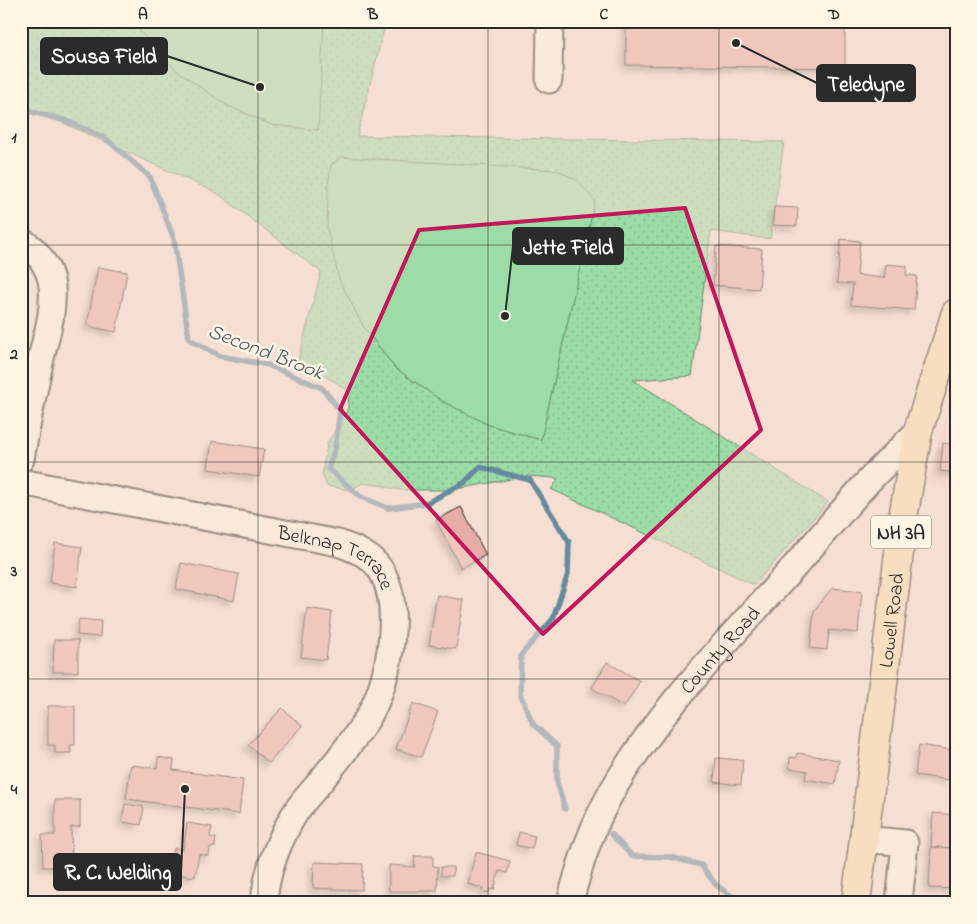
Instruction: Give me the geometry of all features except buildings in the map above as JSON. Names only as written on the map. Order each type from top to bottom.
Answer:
[{"type":"main road","name":"Lowell Road","points":[[856,903],[877,719],[904,512],[918,431],[953,331]]},
{"type":"street","points":[[549,80],[550,21]]},
{"type":"street","points":[[21,459],[52,310],[52,285],[45,265],[26,243]]},
{"type":"street","name":"County Road","points":[[570,903],[591,836],[610,795],[654,728],[704,667],[866,484],[918,431]]},
{"type":"street","name":"Belknap Terrace","points":[[21,482],[338,543],[359,551],[376,564],[387,583],[392,627],[390,649],[379,693],[370,714],[349,746],[292,819],[279,844],[270,869],[264,903]]},
{"type":"street","points":[[864,839],[905,843],[899,903]]},
{"type":"highlighted area","points":[[685,208],[761,430],[543,634],[340,409],[419,230]]},
{"type":"shaded area","points":[[956,374],[956,492],[928,483]]},
{"type":"green space","points":[[21,21],[386,21],[357,136],[784,142],[770,239],[711,231],[692,376],[633,380],[828,502],[754,585],[551,489],[558,480],[554,478],[528,476],[451,490],[399,490],[363,483],[350,490],[327,486],[322,475],[327,444],[348,409],[349,393],[337,383],[298,361],[321,272],[217,193],[21,104]]},
{"type":"green space","points":[[133,21],[324,21],[318,130],[272,125],[226,105],[175,69],[135,26]]},
{"type":"green space","points":[[341,157],[557,170],[577,180],[595,201],[541,440],[489,425],[442,401],[395,368],[363,326],[339,279],[327,228],[328,185],[331,165]]},
{"type":"waterway","name":"Second Brook","points":[[21,109],[67,121],[105,138],[150,177],[174,239],[189,339],[220,356],[268,365],[322,388],[340,410],[335,448],[328,469],[361,497],[388,508],[427,503],[464,483],[480,467],[530,480],[569,542],[568,574],[553,619],[521,655],[520,694],[533,724],[557,746],[557,782],[565,809]]},
{"type":"waterway","name":"Second Brook","points":[[611,834],[632,856],[670,857],[701,865],[716,885],[741,903]]},
{"type":"place","name":"Teledyne","points":[[736,43]]},
{"type":"place","name":"Sousa Field","points":[[260,87]]},
{"type":"place","name":"Jette Field","points":[[505,316]]},
{"type":"place","name":"R. C. Welding","points":[[185,789]]}]
